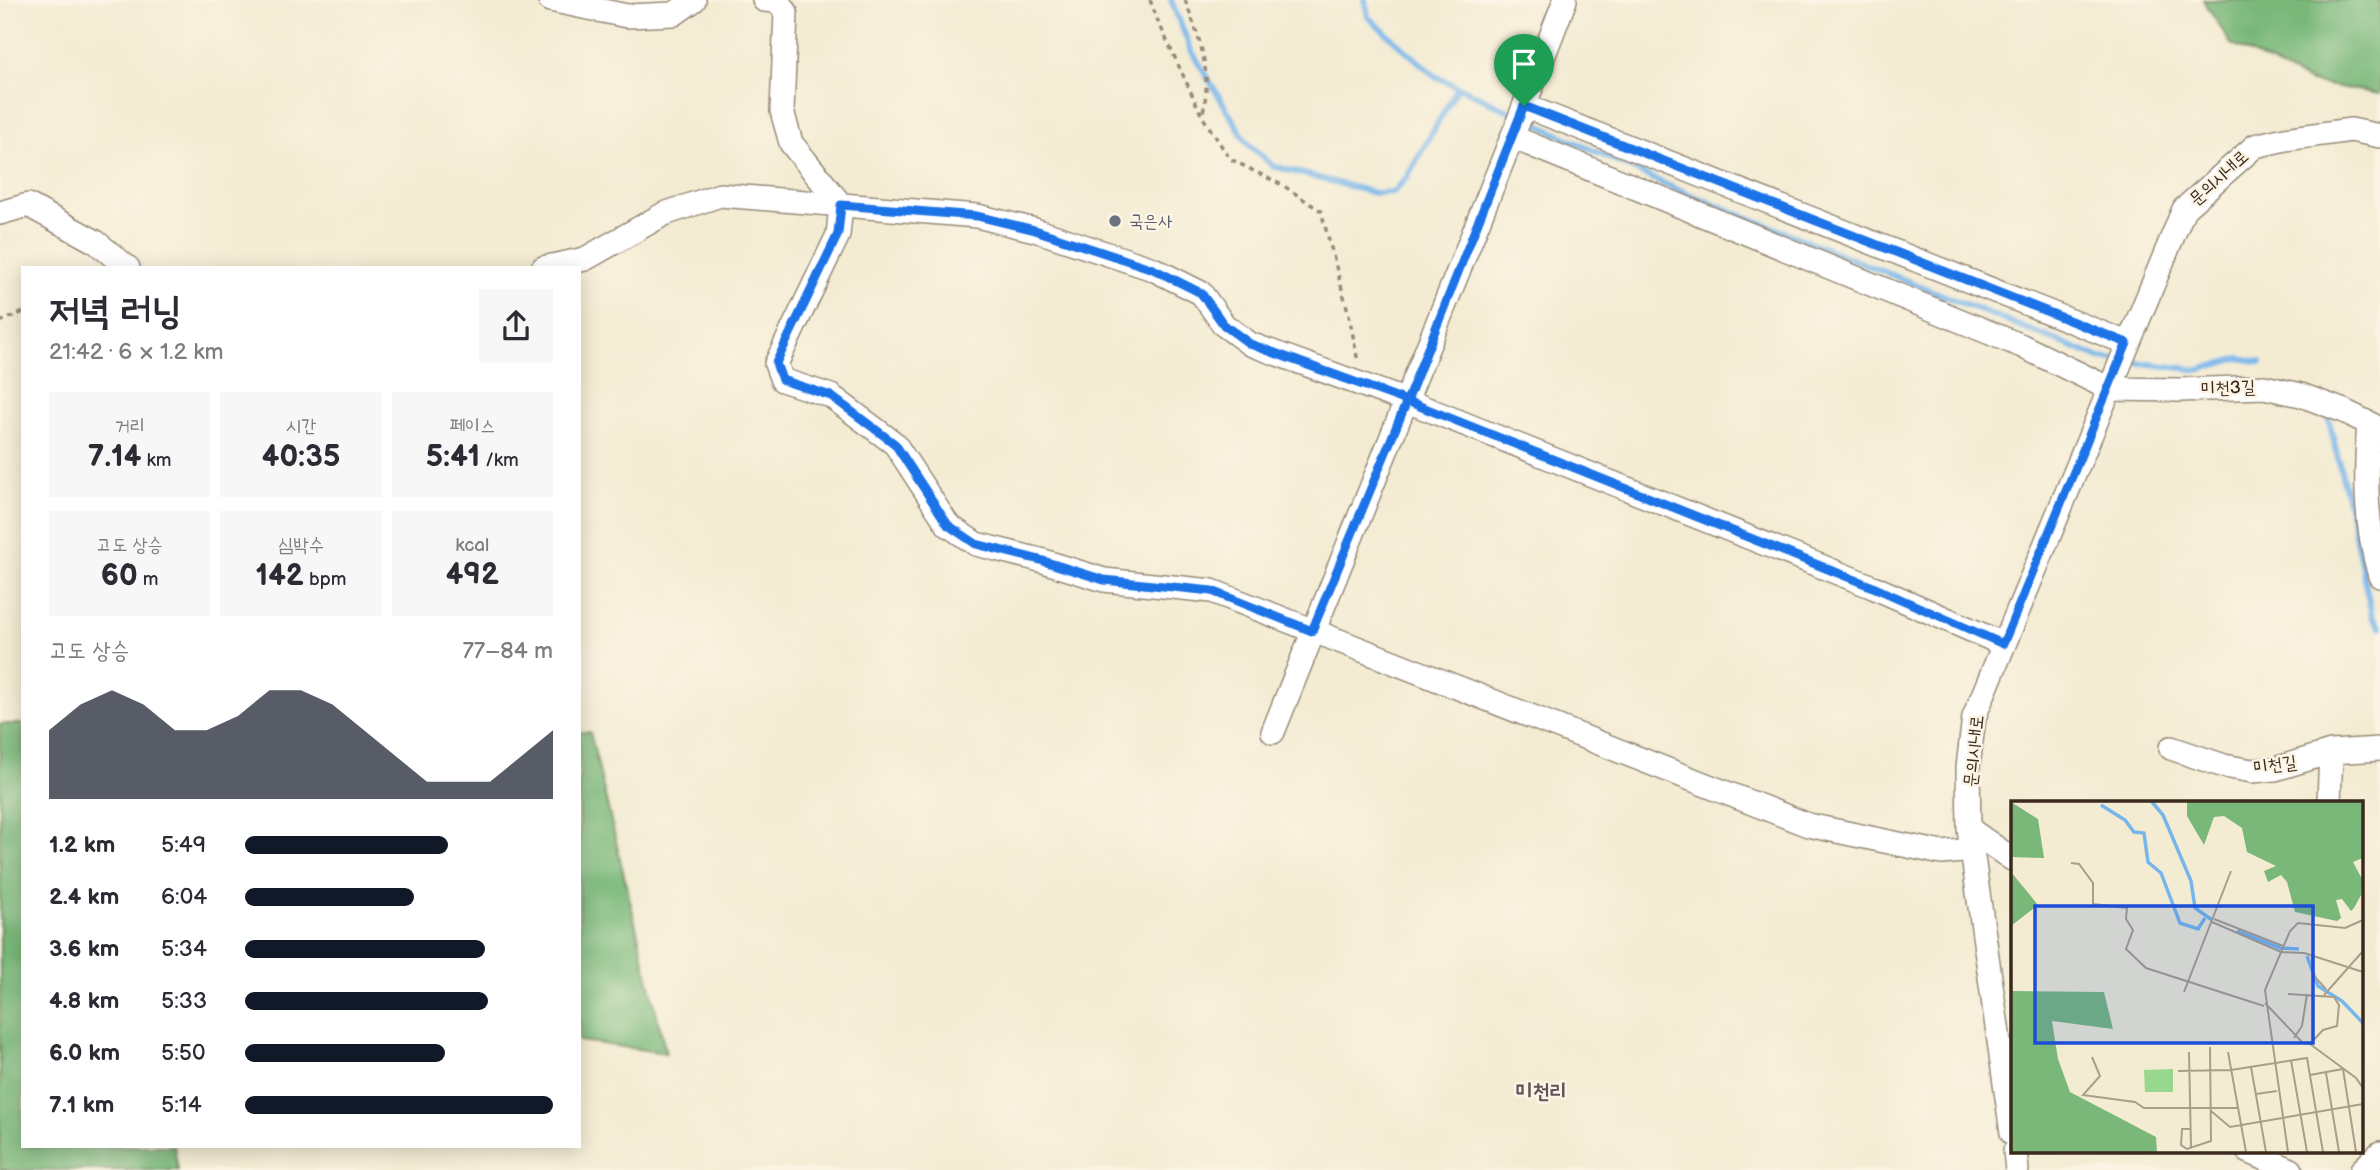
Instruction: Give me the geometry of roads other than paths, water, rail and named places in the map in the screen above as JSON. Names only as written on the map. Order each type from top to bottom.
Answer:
[{"type":"street","points":[[550,0],[627,16],[674,14],[694,0]]},
{"type":"street","points":[[764,0],[777,1],[786,12],[782,111],[791,143],[841,205],[838,234],[776,363],[782,380],[831,396],[895,444],[948,525],[976,544],[1104,580],[1212,591],[1808,825],[1942,853],[1971,839],[2011,859]]},
{"type":"street","points":[[1273,732],[1519,121],[1565,0]]},
{"type":"street","points":[[1519,121],[2022,346],[2119,364]]},
{"type":"street","points":[[1519,121],[2119,364]]},
{"type":"street","name":"문의시내로","points":[[2011,1126],[1971,839],[1968,767],[1974,717],[2184,209],[2255,146],[2351,130],[2380,136]]},
{"type":"street","points":[[552,266],[585,259],[664,214],[720,195],[977,216],[1035,230],[1153,269],[1201,293],[1224,325],[1250,344],[1407,401],[1873,587],[2003,644]]},
{"type":"street","points":[[0,213],[28,205],[96,242],[126,266]]},
{"type":"street","name":"미천3길","points":[[2119,364],[2180,390],[2264,387],[2301,395],[2375,426]]},
{"type":"street","points":[[2375,426],[2366,486],[2368,518],[2380,576]]},
{"type":"street","name":"미천길","points":[[2171,748],[2252,771],[2274,769],[2331,752],[2380,749]]},
{"type":"street","points":[[2329,801],[2331,752]]},
{"type":"street","points":[[2015,1152],[2017,1170]]},
{"type":"street","points":[[2250,1152],[2291,1170]]},
{"type":"street","points":[[2362,1170],[2380,1153]]},
{"type":"waterway","points":[[1171,0],[1191,50],[1247,143],[1273,166],[1375,193],[1393,192],[1407,177],[1458,87]]},
{"type":"waterway","points":[[1365,0],[1368,17],[1435,76],[1666,185],[2100,358],[2116,360]]},
{"type":"waterway","points":[[2126,361],[2199,370],[2239,358],[2261,362]]},
{"type":"waterway","points":[[2328,416],[2372,617],[2380,627]]},
{"type":"place","name":"국은사","points":[[1115,221]]},
{"type":"district","name":"미천리","points":[[1541,1091]]}]
